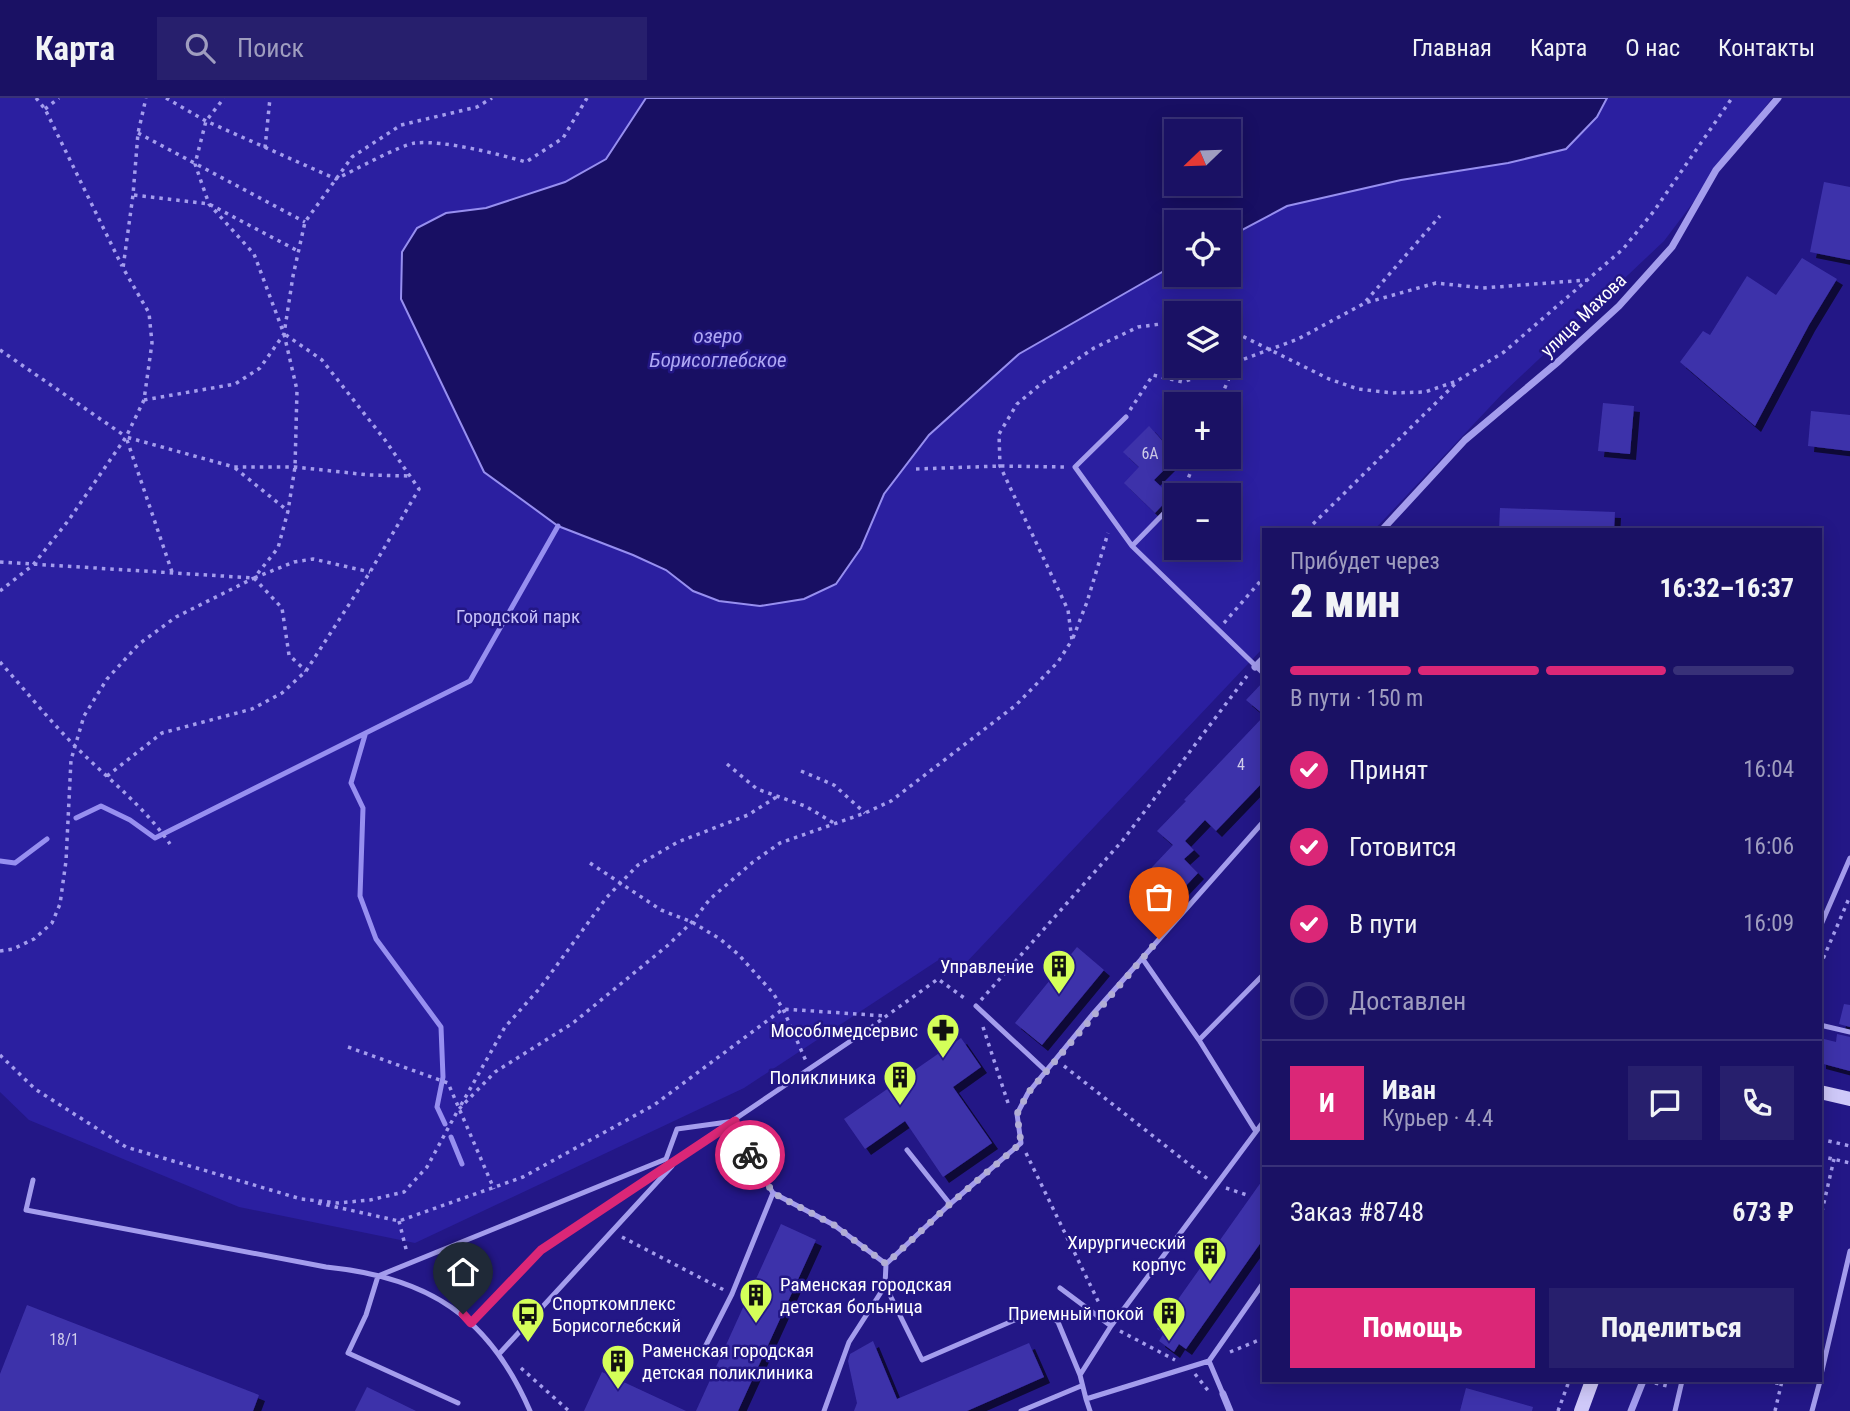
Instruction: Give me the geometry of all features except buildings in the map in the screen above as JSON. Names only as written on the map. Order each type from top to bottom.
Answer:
[{"type":"main road","points":[[1822,1092],[1850,1098]]},
{"type":"main road","points":[[1581,1411],[1592,1382]]},
{"type":"street","name":"улица Махова","points":[[1384,528],[1465,440],[1559,361],[1619,306],[1672,247],[1716,170],[1778,98]]},
{"type":"street","points":[[1255,667],[1262,660]]},
{"type":"street","points":[[1631,1411],[1644,1382]]},
{"type":"street","points":[[1638,1411],[1644,1382]]},
{"type":"street","points":[[1223,1394],[1230,1411]]},
{"type":"lane","points":[[1126,417],[1075,467],[1132,546],[1262,672]]},
{"type":"lane","points":[[1132,546],[1164,513]]},
{"type":"lane","points":[[1090,1411],[1080,1374],[1058,1322],[1045,1312],[1031,1313],[922,1360],[885,1285],[886,1264],[1021,1143],[1017,1114],[1028,1093],[1142,958],[1262,823]]},
{"type":"lane","points":[[1822,922],[1850,858]]},
{"type":"lane","points":[[1142,958],[1199,1040],[1255,1130]]},
{"type":"lane","points":[[1199,1040],[1262,976]]},
{"type":"lane","points":[[976,1006],[1047,1072]]},
{"type":"lane","points":[[1822,1025],[1850,1032]]},
{"type":"lane","points":[[471,1323],[541,1250],[864,1032]]},
{"type":"lane","points":[[735,1121],[740,1139],[773,1193],[834,1225],[886,1264]]},
{"type":"lane","points":[[458,1404],[348,1353],[366,1315],[379,1276],[666,1159],[677,1129],[735,1121]]},
{"type":"lane","points":[[1080,1374],[1111,1326],[1214,1184],[1262,1123]]},
{"type":"lane","points":[[907,1150],[950,1204]]},
{"type":"lane","points":[[499,1353],[679,1159]]},
{"type":"lane","points":[[33,1180],[26,1210],[379,1276],[405,1282],[431,1293],[451,1305],[499,1353],[530,1411]]},
{"type":"lane","points":[[702,1353],[732,1294],[773,1193]]},
{"type":"lane","points":[[1822,1371],[1850,1251]]},
{"type":"lane","points":[[824,1411],[849,1342],[885,1285]]},
{"type":"lane","points":[[1086,1399],[1209,1361],[1262,1285]]},
{"type":"lane","points":[[1060,1288],[1111,1326]]},
{"type":"lane","points":[[1209,1361],[1223,1394]]},
{"type":"lane","points":[[1675,1411],[1682,1382]]},
{"type":"lane","points":[[1812,1411],[1819,1382]]},
{"type":"lane","points":[[1021,1411],[1082,1386]]},
{"type":"path","points":[[0,592],[33,565],[68,521],[126,437],[144,400],[152,343],[149,313],[123,268],[45,109],[36,98]]},
{"type":"path","points":[[45,109],[59,98]]},
{"type":"path","points":[[123,268],[134,195],[138,133],[146,98]]},
{"type":"path","points":[[166,98],[206,121],[337,179],[413,143],[457,147],[526,162],[563,138],[587,98]]},
{"type":"path","points":[[224,98],[206,121],[195,164],[209,204],[254,254],[284,334],[297,390],[295,467],[288,511],[278,548],[254,578]]},
{"type":"path","points":[[265,148],[270,98]]},
{"type":"path","points":[[144,400],[235,384],[260,368],[284,334],[305,222],[352,157],[401,125],[477,107],[492,98]]},
{"type":"path","points":[[1241,336],[1329,379],[1358,389],[1392,393],[1425,392],[1457,381],[1504,352],[1623,249],[1654,211],[1732,98]]},
{"type":"path","points":[[138,133],[305,222]]},
{"type":"path","points":[[134,195],[209,204],[298,251]]},
{"type":"path","points":[[1365,303],[1440,216]]},
{"type":"path","points":[[1241,361],[1272,351],[1365,303],[1436,283],[1483,288],[1589,280]]},
{"type":"path","points":[[1072,640],[1068,610],[1000,466],[999,434],[1017,404],[1042,383],[1094,348],[1138,327],[1164,324]]},
{"type":"path","points":[[107,776],[162,733],[252,709],[282,693],[306,671],[370,572],[419,489],[322,360],[284,334]]},
{"type":"path","points":[[0,350],[126,437],[234,467],[295,467],[369,475],[410,476]]},
{"type":"path","points":[[1126,417],[1153,375],[1164,378]]},
{"type":"path","points":[[1166,378],[1183,382],[1194,378]]},
{"type":"path","points":[[1309,528],[1457,381]]},
{"type":"path","points":[[126,437],[172,572]]},
{"type":"path","points":[[234,467],[288,511]]},
{"type":"path","points":[[916,469],[1075,467]]},
{"type":"path","points":[[458,1110],[495,1072],[573,1023],[667,946],[692,922],[710,899],[762,856],[780,843],[891,801],[1016,705],[1058,662],[1072,640],[1109,537],[1106,525]]},
{"type":"path","points":[[0,951],[13,949],[34,939],[52,923],[60,904],[66,861],[68,782],[83,716],[107,678],[139,644],[176,617],[254,578],[294,562],[313,559],[370,572]]},
{"type":"path","points":[[0,562],[254,578],[282,608],[289,655],[306,671]]},
{"type":"path","points":[[1217,631],[1262,579]]},
{"type":"path","points":[[0,662],[75,746],[152,819],[170,844]]},
{"type":"path","points":[[976,1006],[1123,840],[1255,667]]},
{"type":"path","points":[[727,764],[758,789],[805,806],[834,823]]},
{"type":"path","points":[[801,771],[834,785],[865,813]]},
{"type":"path","points":[[301,1199],[338,1203],[404,1192],[427,1167],[505,1027],[540,988],[619,884],[638,865],[678,842],[748,815],[778,796]]},
{"type":"path","points":[[590,863],[661,910],[692,922],[720,939],[739,955],[773,993],[783,1009],[810,1070]]},
{"type":"path","points":[[1822,961],[1850,896]]},
{"type":"path","points":[[864,1032],[938,979],[976,1006],[1013,1118]]},
{"type":"path","points":[[0,1055],[35,1089],[126,1147],[301,1199],[400,1221],[523,1177],[654,1105],[783,1009],[886,1016]]},
{"type":"path","points":[[348,1047],[448,1083],[494,1189]]},
{"type":"path","points":[[1056,1060],[1214,1184],[1250,1196]]},
{"type":"path","points":[[1822,1139],[1850,1146]]},
{"type":"path","points":[[1021,1143],[1111,1326]]},
{"type":"path","points":[[1822,1156],[1850,1163]]},
{"type":"path","points":[[1822,1211],[1834,1159]]},
{"type":"path","points":[[610,1231],[732,1294]]},
{"type":"path","points":[[1209,1361],[1262,1340]]},
{"type":"path","points":[[499,1353],[527,1373],[569,1411]]},
{"type":"path","points":[[1558,1411],[1569,1382]]},
{"type":"path","points":[[1648,1382],[1680,1389]]},
{"type":"path","points":[[1775,1411],[1782,1382]]},
{"type":"green space","name":"Городской парк","points":[[0,98],[1772,98],[1664,241],[1503,393],[1376,528],[1262,528],[1262,649],[962,967],[940,959],[744,1088],[415,1243],[239,1207],[29,1120],[0,1092]]},
{"type":"green space","points":[[457,1255],[469,1260],[474,1272],[469,1284],[457,1289],[445,1284],[440,1272],[445,1260]]},
{"type":"water","name":"озеро Борисоглебское","points":[[646,98],[1607,98],[1597,117],[1566,149],[1508,163],[1401,180],[1287,206],[1241,231],[1241,210],[1164,210],[1164,271],[1019,354],[929,435],[884,494],[861,548],[836,584],[804,599],[760,606],[719,601],[693,591],[666,570],[558,526],[484,472],[401,299],[402,252],[417,228],[446,213],[486,208],[565,182],[606,159]]},
{"type":"waterway","points":[[76,818],[101,806],[130,820],[155,838],[470,681],[558,526]]},
{"type":"waterway","points":[[365,735],[351,783],[363,808],[360,896],[376,939],[441,1027],[443,1077],[437,1107],[445,1124]]},
{"type":"waterway","points":[[0,861],[15,863],[47,839]]},
{"type":"waterway","points":[[451,1137],[462,1164]]},
{"type":"way so far","points":[[750,1155],[773,1193],[834,1225],[886,1264],[1021,1143],[1017,1114],[1028,1093],[1159,939]]},
{"type":"place","name":"Управление","points":[[1059,996]]},
{"type":"place","name":"Мособлмедсервис","points":[[943,1060]]},
{"type":"place","name":"Поликлиника","points":[[900,1107]]},
{"type":"place","name":"Хирургический корпус","points":[[1210,1283]]},
{"type":"place","name":"Раменская городская детская больница","points":[[756,1325]]},
{"type":"place","name":"Приемный покой","points":[[1169,1343]]},
{"type":"place","name":"Спорткомплекс Борисоглебский","points":[[528,1344]]},
{"type":"place","name":"Раменская городская детская поликлиника","points":[[618,1391]]},
{"type":"route","points":[[463,1314],[471,1323],[541,1250],[735,1121],[740,1139],[750,1155]]}]
